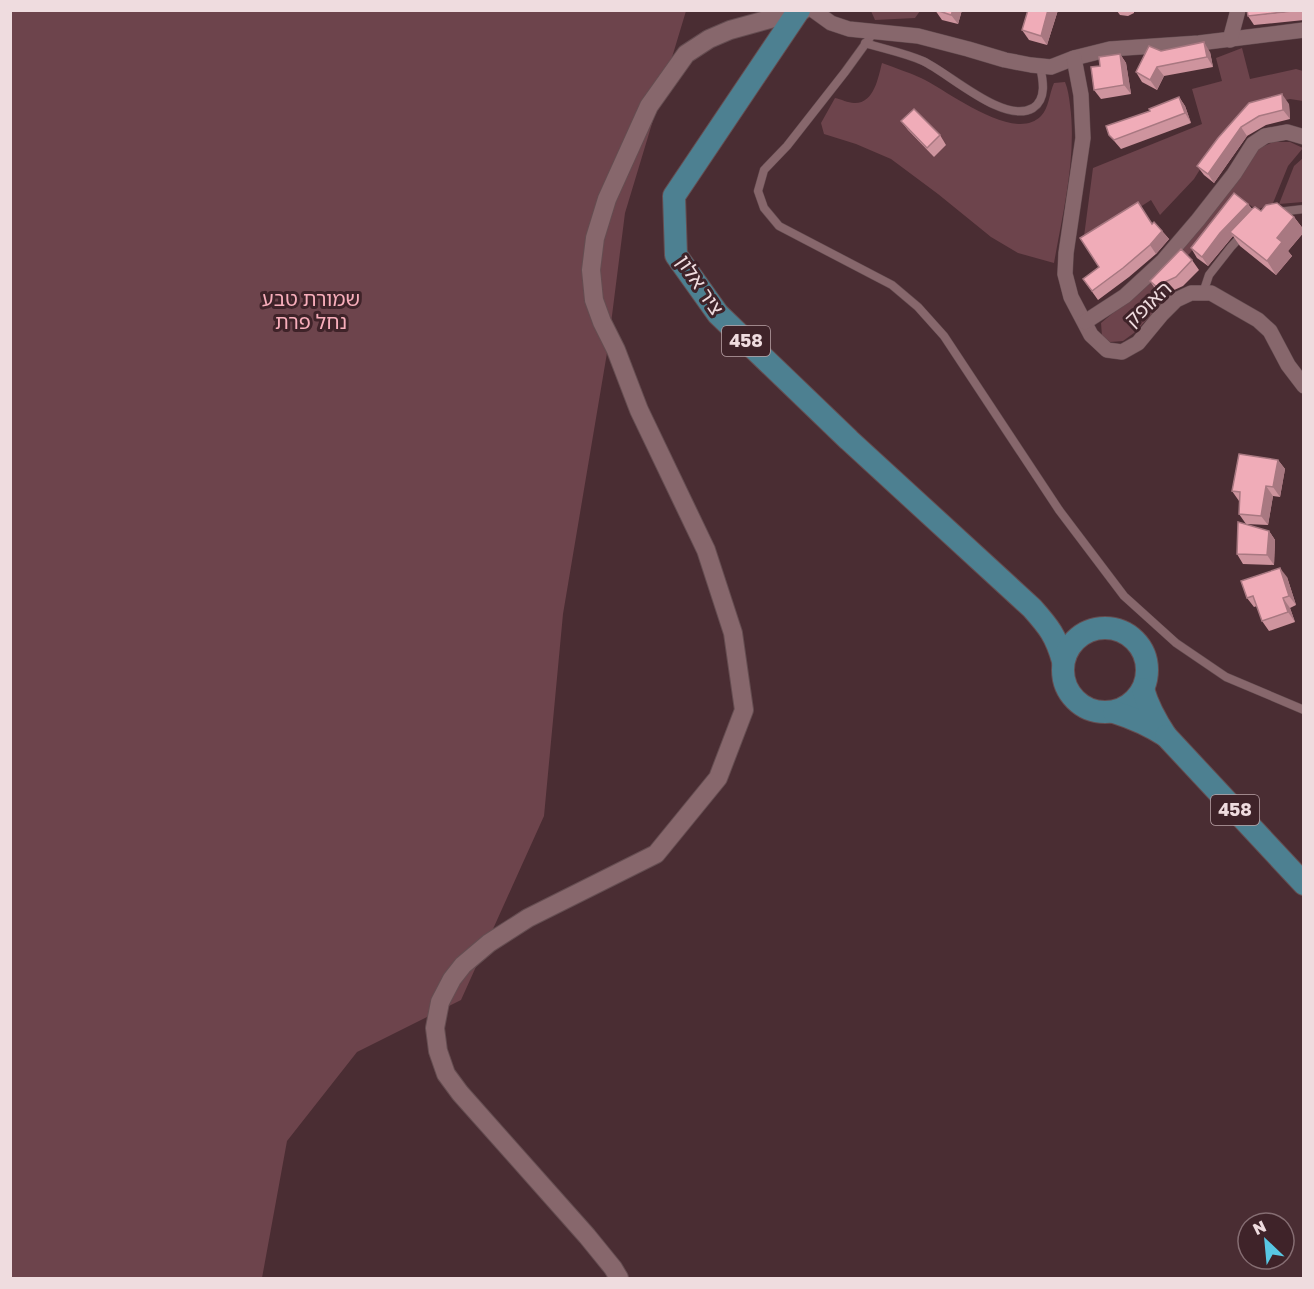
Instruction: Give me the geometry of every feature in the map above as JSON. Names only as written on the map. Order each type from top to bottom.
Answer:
[{"type":"main road","name":"ציר אלון","points":[[803,11],[674,196],[676,255],[718,314],[849,440],[1032,608],[1053,633],[1063,661]]},
{"type":"main road","name":"ציר אלון","points":[[1032,608],[1075,626],[1095,629]]},
{"type":"main road","points":[[1095,629],[1114,629],[1131,637],[1143,651],[1147,670],[1143,689],[1131,704],[1114,712],[1095,712],[1086,709],[1071,697],[1063,680],[1063,661],[1071,644],[1095,629]]},
{"type":"main road","name":"458","points":[[1143,689],[1153,717],[1166,736],[1304,884]]},
{"type":"main road","name":"458","points":[[1114,712],[1148,724],[1166,736]]},
{"type":"street","points":[[1230,40],[1238,10]]},
{"type":"street","points":[[619,1278],[587,1236],[446,1074],[438,1051],[435,1028],[440,1002],[452,979],[463,965],[489,943],[528,918],[656,854],[718,778],[744,710],[733,633],[706,550],[639,410],[594,300],[591,270],[595,238],[607,199],[649,106],[686,54],[709,39],[730,30],[803,11],[870,37],[918,36],[1005,60],[1040,66],[1051,66],[1110,49],[1230,40],[1304,30]]},
{"type":"street","name":"האופק","points":[[1074,58],[1081,95],[1083,138],[1065,274],[1071,297],[1091,335],[1107,350],[1122,352],[1138,343],[1176,300],[1191,293],[1211,293],[1264,325],[1270,331],[1288,365],[1304,386]]},
{"type":"street","points":[[1085,322],[1125,297],[1163,261],[1234,174],[1253,144],[1265,136],[1287,132],[1304,137]]},
{"type":"lane","points":[[1040,66],[1043,80],[1040,102],[1024,112],[1001,108],[923,61],[870,37],[792,139],[764,170],[758,191],[764,208],[779,226],[892,285],[918,307],[944,336],[1059,510],[1124,596],[1176,643],[1226,677],[1304,711]]},
{"type":"lane","points":[[1266,214],[1304,209]]},
{"type":"lane","points":[[1203,293],[1209,275],[1251,225]]},
{"type":"green space","name":"שמורת טבע נחל פרת","points":[[10,11],[686,11],[625,213],[608,347],[563,614],[544,816],[461,1000],[357,1052],[287,1141],[262,1278],[11,1278]]},
{"type":"green space","points":[[871,11],[920,11],[915,18],[875,20]]},
{"type":"green space","points":[[1242,48],[1250,79],[1296,69],[1303,71],[1303,101],[1290,99],[1254,107],[1219,139],[1194,179],[1160,215],[1151,200],[1083,244],[1093,168],[1202,124],[1192,89],[1222,81],[1216,58]]},
{"type":"green space","points":[[882,63],[921,78],[981,112],[1015,124],[1029,123],[1041,116],[1054,83],[1065,82],[1070,105],[1072,144],[1068,184],[1054,263],[1018,253],[991,237],[891,159],[856,144],[824,134],[821,123],[835,98],[854,103],[866,99],[874,89]]},
{"type":"green space","points":[[1273,142],[1290,142],[1303,148],[1288,166],[1273,203],[1257,210],[1237,196],[1190,253],[1150,294],[1162,304],[1123,341],[1110,342],[1102,336],[1101,323],[1144,287],[1257,149]]},
{"type":"green space","points":[[1303,158],[1303,202],[1279,204],[1294,166]]},
{"type":"building","points":[[936,10],[953,10],[951,15]]},
{"type":"building","points":[[1028,10],[1048,10],[1041,36],[1022,30]]},
{"type":"building","points":[[1247,10],[1301,10],[1248,16]]},
{"type":"building","points":[[1204,42],[1207,57],[1157,67],[1150,80],[1136,72],[1149,46],[1161,51]]},
{"type":"building","points":[[1120,54],[1124,85],[1094,90],[1091,67],[1100,66],[1099,57]]},
{"type":"building","points":[[1282,94],[1283,110],[1259,116],[1241,127],[1208,174],[1197,166],[1249,103]]},
{"type":"building","points":[[1179,97],[1185,113],[1114,140],[1109,135],[1106,126],[1150,111],[1149,109]]},
{"type":"building","points":[[914,109],[940,135],[927,148],[901,121]]},
{"type":"building","points":[[1234,193],[1248,204],[1220,233],[1202,257],[1191,248]]},
{"type":"building","points":[[1138,202],[1152,224],[1154,222],[1162,231],[1150,245],[1092,291],[1083,279],[1099,267],[1080,238]]},
{"type":"building","points":[[1277,203],[1294,217],[1277,238],[1282,242],[1267,261],[1230,232],[1255,207],[1261,211],[1266,205]]},
{"type":"building","points":[[1181,249],[1192,260],[1176,277],[1158,288],[1150,281]]},
{"type":"building","points":[[1239,454],[1278,460],[1273,487],[1266,486],[1261,516],[1239,514],[1240,492],[1232,491]]},
{"type":"building","points":[[1238,522],[1269,531],[1267,555],[1237,554]]},
{"type":"building","points":[[1280,568],[1289,596],[1283,598],[1288,612],[1262,621],[1253,596],[1247,598],[1241,581]]}]
